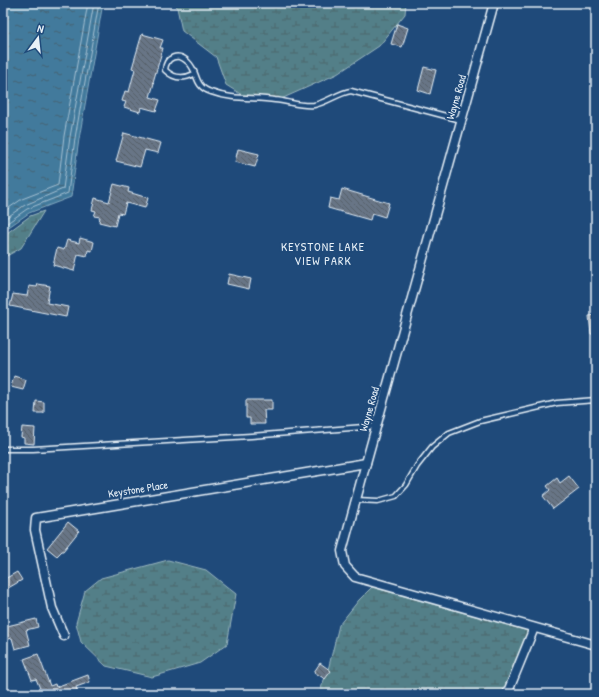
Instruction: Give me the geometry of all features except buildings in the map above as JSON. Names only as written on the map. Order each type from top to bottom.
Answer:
[{"type":"street","name":"Wayne Road","points":[[494,3],[342,551],[346,566],[355,577],[596,645]]},
{"type":"street","name":"Keystone Place","points":[[64,636],[52,608],[35,530],[36,518],[366,463]]},
{"type":"street","points":[[507,694],[534,628]]},
{"type":"lane","points":[[194,74],[187,78],[179,78],[170,75],[165,70],[165,64],[168,59],[174,57],[181,58],[188,62],[193,68],[194,74],[202,88],[211,93],[250,99],[276,100],[306,105],[327,101],[344,92],[351,91],[461,120]]},
{"type":"lane","points":[[356,500],[378,500],[396,496],[406,485],[417,466],[432,447],[449,433],[480,421],[557,403],[596,400]]},
{"type":"lane","points":[[3,449],[33,450],[376,426]]},
{"type":"green space","points":[[176,3],[406,3],[405,14],[379,46],[337,74],[281,99],[250,100],[226,85],[216,57],[182,31]]},
{"type":"green space","points":[[44,211],[21,248],[3,258],[3,236],[30,216]]},
{"type":"green space","points":[[168,560],[206,570],[236,594],[227,644],[200,663],[152,677],[106,666],[81,642],[76,623],[85,591],[101,578]]},
{"type":"green space","points":[[372,587],[528,631],[502,694],[319,694],[329,666],[339,625],[359,600]]},
{"type":"water","points":[[3,3],[103,3],[79,139],[71,197],[29,213],[3,231]]},
{"type":"district","name":"KEYSTONE LAKE VIEW PARK","points":[[323,254]]}]
